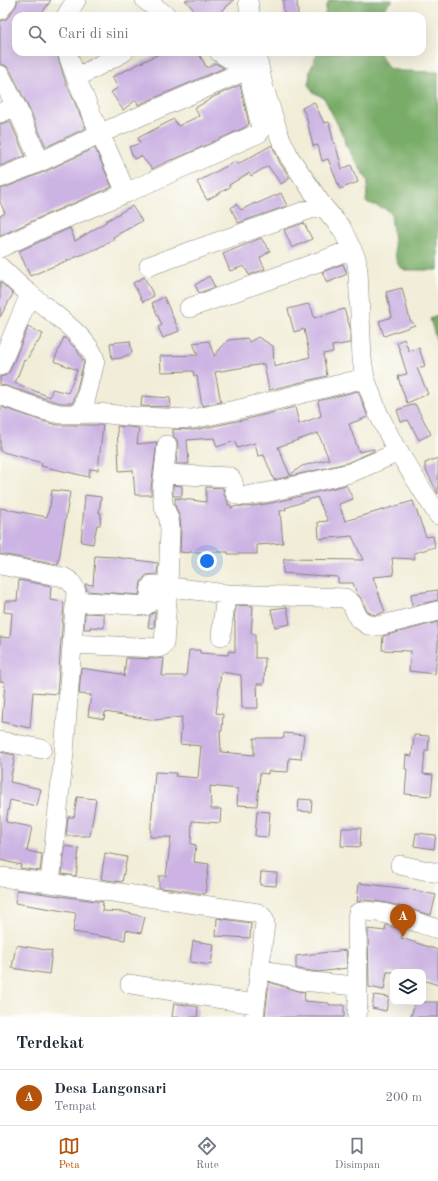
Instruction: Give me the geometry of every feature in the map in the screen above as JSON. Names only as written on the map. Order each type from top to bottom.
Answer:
[{"type":"street","points":[[0,10],[7,0]]},
{"type":"street","points":[[68,12],[76,0]]},
{"type":"street","points":[[145,0],[162,12]]},
{"type":"street","points":[[239,0],[240,12]]},
{"type":"street","points":[[248,0],[250,12]]},
{"type":"street","points":[[68,56],[99,134],[116,168],[126,193]]},
{"type":"street","points":[[76,78],[117,56]]},
{"type":"street","points":[[224,56],[235,61],[248,59]]},
{"type":"street","points":[[0,178],[40,162],[99,134],[248,59]]},
{"type":"street","points":[[0,248],[259,133],[261,128],[248,59]]},
{"type":"street","points":[[248,59],[263,85],[280,135],[290,158],[322,205],[342,229],[356,258],[358,271],[362,359],[365,378],[378,413],[394,444],[438,515]]},
{"type":"street","points":[[0,75],[8,109],[40,162]]},
{"type":"street","points":[[150,266],[322,205]]},
{"type":"street","points":[[189,308],[352,249]]},
{"type":"street","points":[[0,268],[65,322],[89,347],[93,354],[95,361],[82,414]]},
{"type":"street","points":[[0,366],[30,294]]},
{"type":"street","points":[[0,395],[55,413],[98,413],[192,419],[247,408],[365,378]]},
{"type":"street","points":[[72,644],[155,648],[161,647],[164,644],[170,528],[169,519],[162,504],[162,489],[167,445]]},
{"type":"street","points":[[164,474],[230,477],[233,482],[235,493],[245,496],[350,473],[399,452]]},
{"type":"street","points":[[0,565],[63,577],[69,580],[75,588],[64,753],[50,883]]},
{"type":"street","points":[[75,600],[145,606],[149,603],[152,585],[226,594],[345,598],[352,604],[358,618],[368,625],[379,626],[438,611]]},
{"type":"street","points":[[221,636],[226,594]]},
{"type":"street","points":[[0,740],[42,749]]},
{"type":"street","points":[[400,865],[438,873]]},
{"type":"street","points":[[0,877],[258,912],[264,917],[265,923],[255,1010],[208,997],[130,984]]},
{"type":"street","points":[[357,1017],[358,913],[363,911],[378,911],[438,929]]},
{"type":"street","points":[[260,968],[301,981],[358,986]]},
{"type":"green space","points":[[330,0],[393,0],[382,12],[325,12],[326,6]]},
{"type":"green space","points":[[316,56],[381,56],[388,68],[401,71],[438,72],[438,270],[405,270],[399,266],[396,260],[391,214],[386,209],[366,202],[368,181],[345,144],[344,137],[324,98],[313,92],[309,86],[310,71]]},
{"type":"green space","points":[[438,315],[438,346],[430,319]]},
{"type":"building","points":[[18,0],[51,0],[43,12],[12,12],[12,56],[57,56],[66,83],[86,128],[46,147],[10,70],[6,66],[0,64],[0,23],[9,16]]},
{"type":"building","points":[[185,0],[234,0],[220,12],[196,12]]},
{"type":"building","points":[[283,0],[297,0],[298,12],[284,12]]},
{"type":"building","points":[[155,56],[200,56],[207,68],[215,63],[224,68],[138,105],[136,100],[123,110],[111,92],[118,88],[112,77]]},
{"type":"building","points":[[240,85],[249,124],[244,128],[152,169],[141,156],[134,159],[129,147],[140,143],[138,138],[174,119],[178,126],[199,116],[195,108],[211,98]]},
{"type":"building","points":[[314,102],[324,123],[329,122],[342,169],[351,165],[358,182],[340,189],[328,159],[322,161],[318,145],[313,146],[306,116],[302,108]]},
{"type":"building","points":[[10,121],[25,156],[0,166],[0,124]]},
{"type":"building","points":[[272,145],[280,163],[290,178],[281,184],[268,166],[251,176],[249,173],[229,185],[230,187],[207,200],[197,182],[236,161],[238,164]]},
{"type":"building","points":[[95,148],[112,187],[0,236],[0,216],[5,213],[0,202],[0,189],[44,172]]},
{"type":"building","points":[[281,193],[287,206],[238,223],[231,208],[236,204],[241,210]]},
{"type":"building","points":[[132,206],[142,221],[113,237],[114,239],[98,248],[30,276],[19,251],[70,228],[75,241]]},
{"type":"building","points":[[304,223],[312,239],[292,248],[284,230]]},
{"type":"building","points":[[261,238],[270,251],[260,258],[265,269],[249,275],[244,266],[230,271],[223,254]]},
{"type":"building","points":[[343,264],[347,274],[327,283],[322,272]]},
{"type":"building","points":[[209,276],[215,287],[199,293],[195,285]]},
{"type":"building","points":[[144,277],[154,296],[143,302],[133,283]]},
{"type":"building","points":[[0,282],[13,294],[0,317]]},
{"type":"building","points":[[402,288],[410,320],[415,325],[384,336],[379,321],[392,317],[386,292]]},
{"type":"building","points":[[164,297],[179,331],[163,338],[158,327],[162,325],[152,303]]},
{"type":"building","points":[[308,304],[312,309],[314,318],[344,309],[350,327],[350,343],[332,346],[333,352],[323,354],[327,376],[269,390],[264,364],[215,372],[221,402],[202,406],[197,376],[194,376],[193,371],[161,372],[160,356],[198,355],[193,343],[209,341],[214,356],[228,340],[247,338],[249,342],[258,337],[273,346],[274,367],[310,357],[304,329],[294,332],[288,309]]},
{"type":"building","points":[[28,327],[43,334],[26,361],[24,360],[15,383],[50,397],[52,389],[68,393],[77,370],[54,361],[64,337],[77,350],[84,362],[73,403],[61,403],[0,384],[0,377],[6,375],[10,371]]},
{"type":"building","points":[[404,339],[409,351],[419,348],[425,366],[417,368],[428,394],[407,403],[398,376],[407,374],[397,342]]},
{"type":"building","points":[[130,341],[132,353],[121,358],[112,359],[110,343]]},
{"type":"building","points":[[358,391],[368,417],[349,424],[359,452],[374,449],[374,451],[347,463],[274,480],[264,455],[258,456],[255,443],[237,448],[235,441],[217,447],[214,438],[187,440],[189,464],[176,464],[178,446],[177,440],[173,436],[173,429],[194,430],[295,407],[299,424],[321,416],[318,401]],"holes":[[[318,433],[329,459],[302,466],[290,475],[278,447]]]},
{"type":"building","points":[[142,396],[170,398],[171,407],[141,406]]},
{"type":"building","points":[[415,404],[431,434],[419,440],[408,420],[401,422],[397,410]]},
{"type":"building","points":[[2,407],[57,425],[103,425],[98,470],[90,469],[89,477],[41,466],[42,463],[0,451],[0,414]]},
{"type":"building","points":[[117,426],[139,428],[137,444],[157,442],[151,495],[135,495],[133,470],[119,471]]},
{"type":"building","points":[[438,458],[438,494],[425,468],[425,463]]},
{"type":"building","points":[[173,485],[182,486],[182,496],[173,496]]},
{"type":"building","points":[[346,485],[353,499],[339,504],[345,521],[413,501],[426,537],[433,536],[435,547],[414,553],[415,559],[392,558],[394,575],[373,577],[385,612],[376,615],[367,611],[362,599],[357,594],[353,583],[338,583],[338,577],[283,573],[284,559],[363,560],[352,536],[319,539],[318,522],[328,521],[317,497],[280,511],[283,543],[257,545],[257,554],[228,554],[228,552],[180,552],[181,528],[180,518],[175,505],[175,498],[206,502],[206,487],[223,488],[228,505],[231,505],[231,508],[238,506],[247,507],[272,503]]},
{"type":"building","points":[[52,490],[70,492],[58,565],[0,554],[0,508],[47,517]]},
{"type":"building","points":[[85,495],[101,497],[99,513],[101,513],[100,525],[97,525],[93,544],[81,542]]},
{"type":"building","points":[[95,556],[158,563],[157,574],[146,575],[141,582],[139,595],[87,591],[85,584],[93,585]]},
{"type":"building","points":[[19,580],[51,586],[50,600],[64,602],[57,694],[33,692],[30,728],[2,722],[5,682],[0,681],[0,637],[10,638],[12,613],[4,612],[5,601],[17,601]]},
{"type":"building","points":[[438,590],[438,600],[412,606],[411,594]]},
{"type":"building","points":[[236,605],[253,606],[251,634],[255,634],[255,658],[265,658],[264,684],[257,684],[258,708],[242,708],[241,675],[221,672],[216,713],[223,714],[222,731],[220,731],[221,752],[254,755],[254,738],[284,738],[284,733],[304,735],[301,759],[289,758],[288,772],[268,771],[268,774],[260,773],[257,806],[237,805],[238,789],[210,786],[211,809],[221,809],[220,823],[192,821],[191,844],[196,845],[194,862],[209,864],[205,894],[159,888],[159,876],[166,876],[171,837],[150,837],[155,772],[176,773],[175,776],[198,778],[201,746],[180,744],[182,717],[155,720],[105,712],[104,719],[88,716],[91,695],[79,694],[81,668],[121,674],[124,677],[126,658],[164,658],[162,676],[186,676],[189,650],[200,650],[200,653],[228,655],[229,651],[235,652],[234,621]]},
{"type":"building","points":[[287,607],[290,624],[275,627],[271,609]]},
{"type":"building","points":[[155,612],[154,628],[148,627],[150,615]]},
{"type":"building","points":[[85,613],[104,614],[104,628],[90,627],[90,629],[84,629]]},
{"type":"building","points":[[438,622],[438,646],[435,674],[409,671],[411,651],[382,650],[383,636]]},
{"type":"building","points":[[414,735],[429,736],[428,751],[425,751],[423,774],[433,775],[431,796],[405,794],[407,769],[405,769],[406,755],[412,756]]},
{"type":"building","points":[[0,752],[15,755],[10,782],[41,789],[37,806],[10,800],[6,822],[32,827],[27,851],[42,854],[40,871],[20,868],[21,865],[0,860]]},
{"type":"building","points":[[77,797],[96,799],[90,836],[66,836],[68,817],[74,817]]},
{"type":"building","points":[[299,799],[312,800],[311,812],[298,811]]},
{"type":"building","points":[[257,811],[270,812],[268,837],[255,836]]},
{"type":"building","points":[[342,828],[361,828],[360,847],[341,846]]},
{"type":"building","points":[[416,833],[436,835],[434,849],[414,846]]},
{"type":"building","points":[[65,846],[79,848],[76,876],[62,874]]},
{"type":"building","points":[[105,853],[127,857],[122,882],[101,879]]},
{"type":"building","points":[[261,872],[277,873],[276,886],[260,885]]},
{"type":"building","points":[[359,883],[409,889],[436,895],[431,915],[387,903],[366,900],[357,902]]},
{"type":"building","points":[[17,890],[103,902],[102,911],[124,912],[145,917],[141,933],[126,930],[125,940],[73,932],[76,913],[15,903]]},
{"type":"building","points":[[217,918],[251,923],[250,938],[216,936]]},
{"type":"building","points":[[386,925],[403,930],[401,938],[438,950],[438,985],[426,981],[426,969],[390,969],[390,972],[387,972],[384,990],[369,987],[368,929],[385,931]]},
{"type":"building","points":[[193,941],[214,944],[211,965],[190,962]]},
{"type":"building","points":[[16,945],[52,951],[49,974],[12,968]]},
{"type":"building","points":[[346,950],[347,968],[319,972],[296,968],[296,956]]},
{"type":"building","points":[[269,982],[305,992],[304,1001],[329,1003],[329,1005],[344,1005],[344,1017],[265,1017]]},
{"type":"building","points":[[374,995],[389,997],[386,1011],[372,1008]]},
{"type":"building","points":[[426,1002],[438,1002],[438,1017],[411,1017],[414,1005],[426,1005]]},
{"type":"building","points":[[174,1003],[198,1007],[197,1017],[172,1017]]},
{"type":"place","name":"Desa Langonsari","points":[[403,937]]}]
